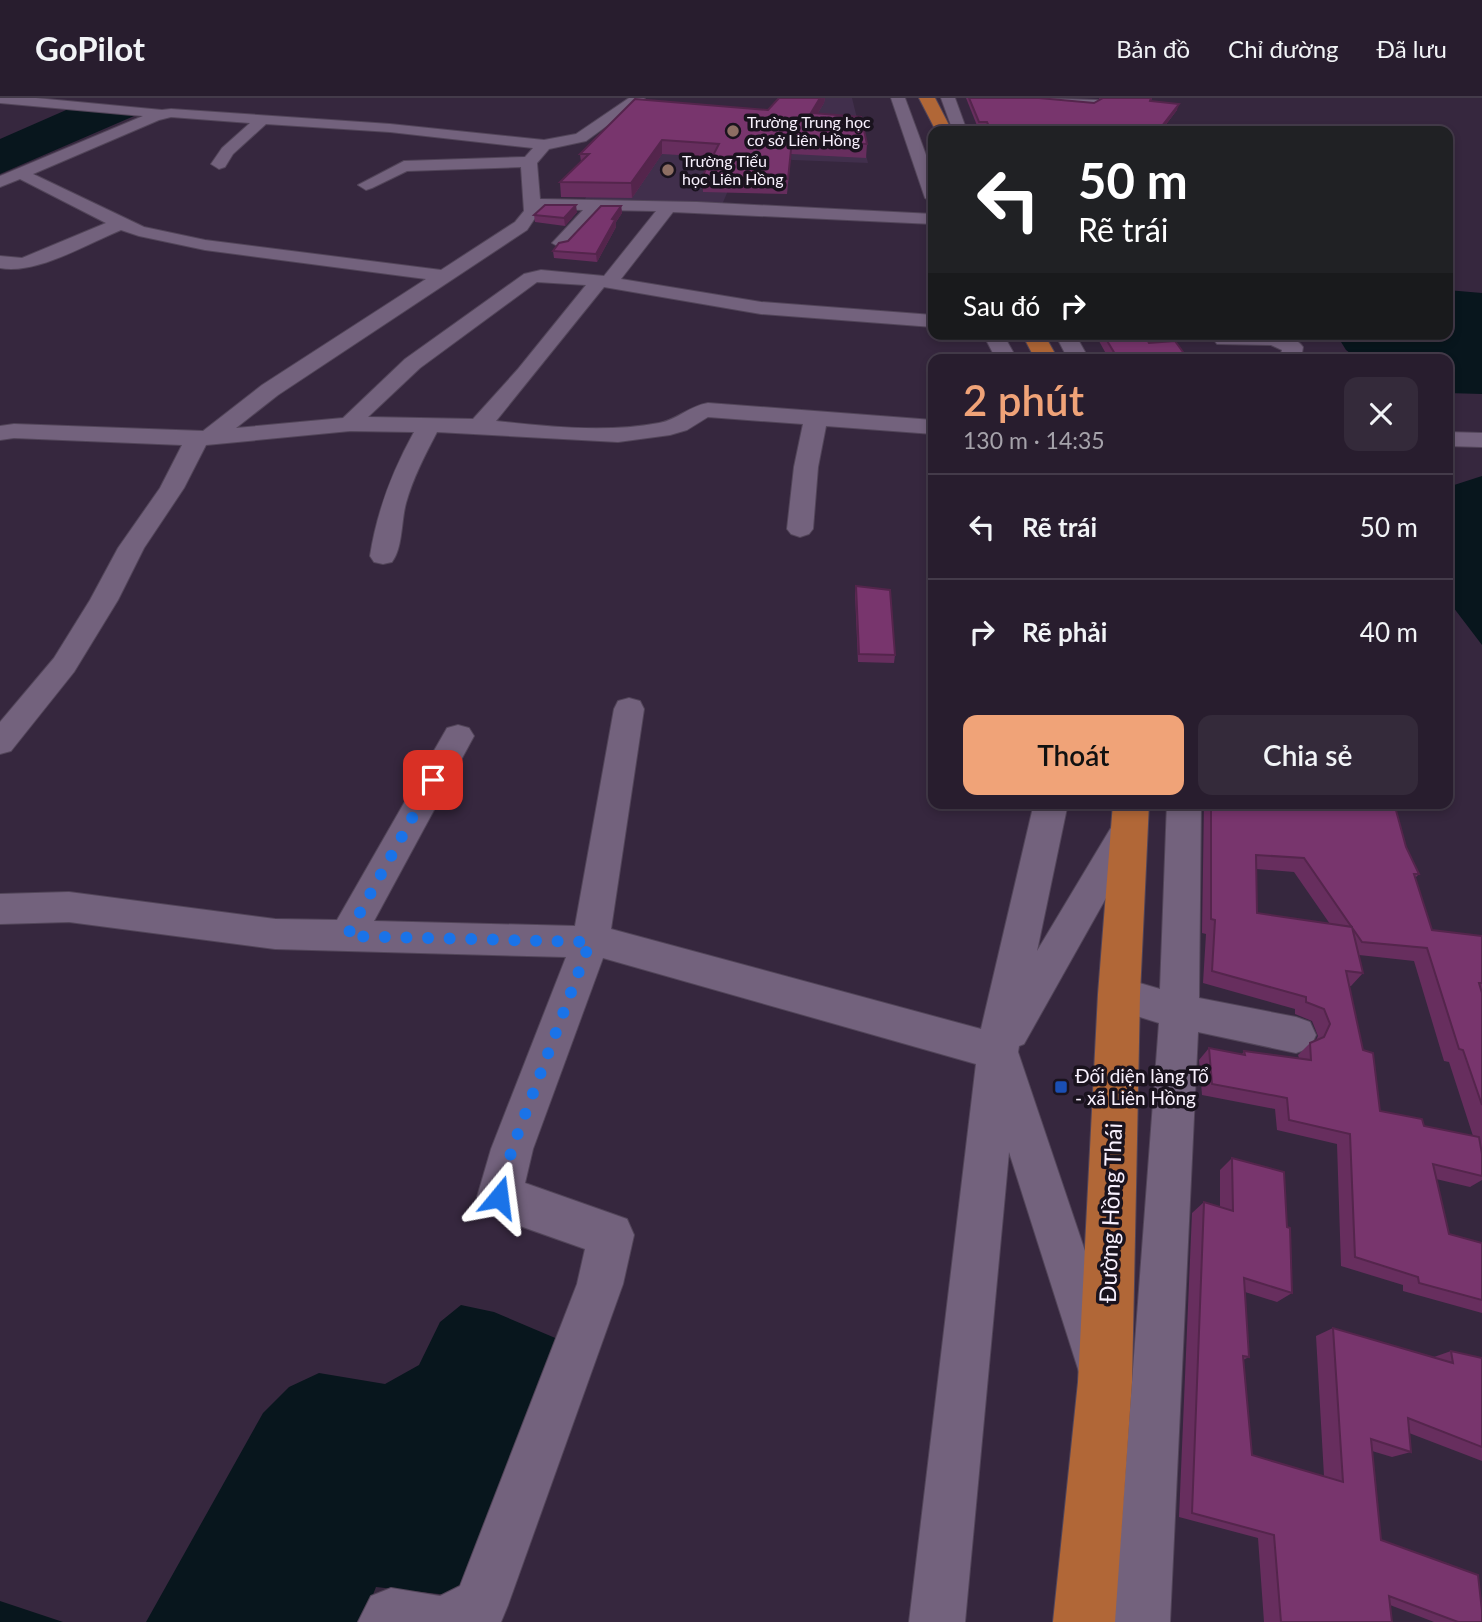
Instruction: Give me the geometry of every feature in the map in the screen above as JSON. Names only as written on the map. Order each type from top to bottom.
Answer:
[{"type":"main road","points":[[927,98],[941,126]]},
{"type":"main road","name":"Đường Hồng Thái","points":[[1084,1622],[1105,1382],[1151,1004],[1131,814]]},
{"type":"street","points":[[0,99],[163,114],[390,128],[544,145],[581,138],[638,98]]},
{"type":"street","points":[[898,98],[928,184]]},
{"type":"street","points":[[948,98],[958,126]]},
{"type":"street","points":[[1038,98],[1093,103]]},
{"type":"street","points":[[0,182],[163,114]]},
{"type":"street","points":[[219,164],[227,151],[262,119]]},
{"type":"street","points":[[366,185],[404,166],[528,162],[544,145]]},
{"type":"street","points":[[0,743],[64,665],[104,600],[131,548],[173,488],[203,438],[270,390],[520,226],[533,212],[528,162]]},
{"type":"street","points":[[20,173],[54,192],[139,231],[205,245],[444,276]]},
{"type":"street","points":[[533,204],[669,206],[928,219]]},
{"type":"street","points":[[561,243],[597,205]]},
{"type":"street","points":[[479,426],[508,398],[554,335],[669,206]]},
{"type":"street","points":[[0,262],[14,265],[26,263],[122,223]]},
{"type":"street","points":[[350,424],[403,370],[531,278],[541,276],[604,282],[767,309],[928,321]]},
{"type":"street","points":[[1224,340],[1280,340],[1293,347],[1291,354]]},
{"type":"street","points":[[0,433],[14,431],[203,438],[350,424],[479,426],[542,433],[618,435],[662,430],[679,425],[701,411],[708,410],[928,427]]},
{"type":"street","points":[[800,529],[806,467],[816,419]]},
{"type":"street","points":[[383,556],[391,504],[403,473],[429,425]]},
{"type":"street","points":[[1453,439],[1482,440]]},
{"type":"street","points":[[449,1622],[480,1605],[600,1284],[611,1235],[499,1197],[512,1149],[590,942],[629,709]]},
{"type":"street","points":[[347,936],[458,736]]},
{"type":"street","points":[[937,1622],[1000,1031],[1050,809]]},
{"type":"street","points":[[1142,1622],[1151,1004],[1183,809]]},
{"type":"street","points":[[1105,1382],[998,1052],[1131,814]]},
{"type":"street","points":[[0,909],[69,907],[275,934],[602,942],[998,1052]]},
{"type":"street","points":[[1151,1004],[1296,1035]]},
{"type":"street","points":[[386,1622],[390,1616],[435,1622]]},
{"type":"shaded area","points":[[786,98],[852,98],[868,163],[742,158],[721,207],[651,201],[584,201],[606,158],[766,123]]},
{"type":"shaded area","points":[[73,107],[141,113],[0,174],[0,139]]},
{"type":"shaded area","points":[[1453,291],[1482,293],[1482,394],[1453,393],[1453,354],[1351,354],[1340,340],[1453,340]]},
{"type":"shaded area","points":[[1482,476],[1482,645],[1453,607],[1453,485]]},
{"type":"shaded area","points":[[461,1305],[494,1312],[560,1340],[457,1596],[376,1587],[362,1622],[146,1622],[263,1413],[289,1387],[319,1373],[385,1384],[419,1365],[440,1322]]},
{"type":"shaded area","points":[[0,1601],[63,1622],[0,1622]]},
{"type":"building","points":[[779,98],[820,98],[811,113],[861,117],[867,144],[792,140],[788,179],[702,177],[719,144],[662,140],[631,183],[560,182],[589,154],[580,154],[635,99],[768,110]]},
{"type":"building","points":[[969,98],[1039,98],[1094,103],[1103,98],[1151,98],[1150,101],[1179,104],[1162,126],[989,126],[987,122],[979,122]]},
{"type":"building","points":[[545,205],[576,205],[564,218],[534,215]]},
{"type":"building","points":[[601,206],[621,206],[596,254],[553,251],[559,243],[568,241]]},
{"type":"building","points":[[1107,340],[1147,340],[1149,343],[1175,341],[1184,354],[1115,354]]},
{"type":"building","points":[[856,586],[890,590],[895,655],[859,654]]},
{"type":"building","points":[[1211,809],[1396,809],[1406,847],[1419,874],[1414,874],[1432,930],[1482,936],[1482,983],[1479,983],[1482,993],[1482,1105],[1463,1050],[1459,1049],[1427,948],[1362,942],[1352,928],[1363,973],[1346,971],[1363,1050],[1373,1053],[1380,1111],[1422,1119],[1424,1126],[1479,1137],[1482,1176],[1433,1164],[1449,1234],[1482,1243],[1482,1300],[1419,1283],[1418,1277],[1355,1257],[1350,1134],[1289,1120],[1287,1098],[1212,1084],[1209,1048],[1245,1055],[1244,1051],[1311,1060],[1310,1043],[1324,1037],[1330,1024],[1324,1009],[1306,1002],[1306,997],[1212,971],[1215,920],[1211,919]],"holes":[[[1256,855],[1304,858],[1352,927],[1257,913]]]},
{"type":"building","points":[[1232,1158],[1284,1172],[1287,1227],[1290,1228],[1292,1293],[1244,1278],[1249,1357],[1243,1356],[1252,1455],[1343,1482],[1333,1328],[1453,1363],[1451,1351],[1482,1358],[1482,1447],[1408,1418],[1411,1452],[1371,1439],[1381,1540],[1478,1575],[1482,1622],[1458,1622],[1389,1596],[1392,1622],[1281,1622],[1274,1535],[1192,1513],[1204,1202],[1233,1211]]},
{"type":"place","name":"Trường Trung học cơ sở Liên Hồng","points":[[733,131]]},
{"type":"place","name":"Trường Tiểu học Liên Hồng","points":[[668,170]]},
{"type":"place","name":"Đối diện làng Tổ - xã Liên Hồng","points":[[1061,1087]]},
{"type":"route","points":[[433,780],[347,936],[590,942],[512,1149],[499,1197]]}]
